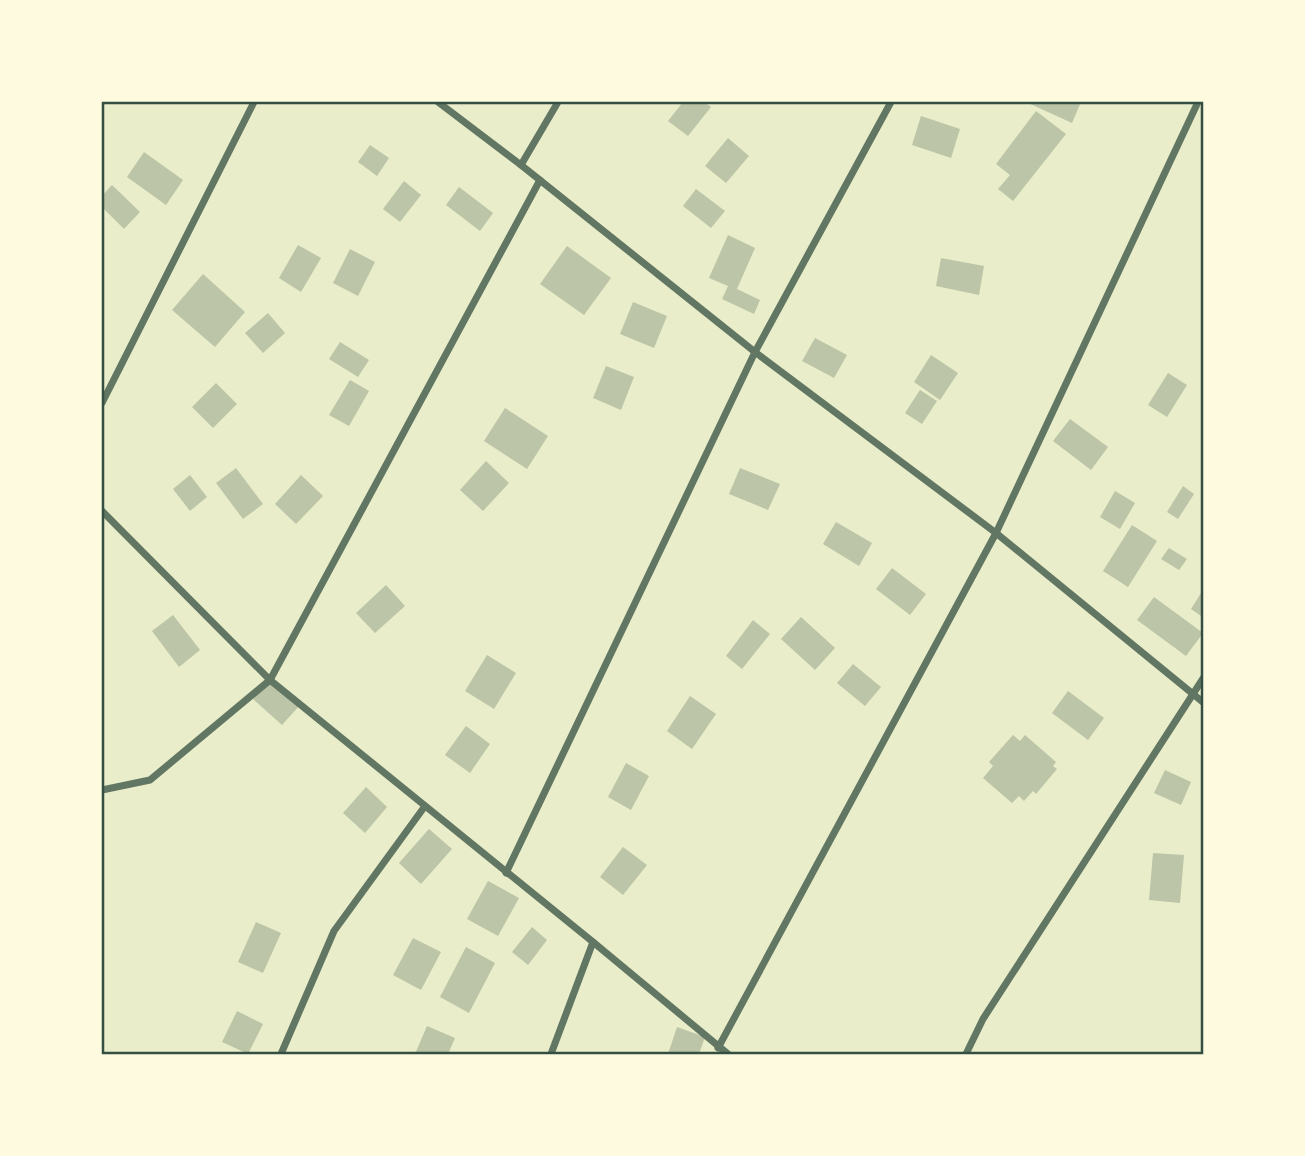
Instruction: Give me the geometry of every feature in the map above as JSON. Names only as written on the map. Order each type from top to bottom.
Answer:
[{"type":"street","points":[[102,403],[254,102]]},
{"type":"street","points":[[438,102],[755,352],[996,533],[1203,703]]},
{"type":"street","points":[[521,165],[558,102]]},
{"type":"street","points":[[506,873],[755,352],[891,102]]},
{"type":"street","points":[[718,1048],[996,533],[1198,102]]},
{"type":"street","points":[[102,790],[150,780],[270,680],[540,180]]},
{"type":"street","points":[[102,511],[270,680],[728,1055]]},
{"type":"street","points":[[966,1055],[983,1018],[1203,677]]},
{"type":"street","points":[[281,1055],[334,931],[425,806]]},
{"type":"street","points":[[551,1055],[593,942]]},
{"type":"building","points":[[683,102],[704,102],[711,107],[688,136],[668,121]]},
{"type":"building","points":[[1026,102],[1081,102],[1072,123]]},
{"type":"building","points":[[1036,111],[1066,134],[1013,201],[998,189],[1010,175],[996,164]]},
{"type":"building","points":[[921,116],[960,129],[951,158],[912,145]]},
{"type":"building","points":[[728,138],[749,156],[726,183],[705,166]]},
{"type":"building","points":[[370,145],[389,158],[377,176],[358,162]]},
{"type":"building","points":[[144,152],[183,180],[166,205],[127,177]]},
{"type":"building","points":[[404,181],[421,195],[400,222],[383,209]]},
{"type":"building","points":[[112,185],[140,212],[124,229],[102,207],[102,196]]},
{"type":"building","points":[[459,187],[493,213],[480,231],[446,205]]},
{"type":"building","points":[[696,189],[725,211],[711,228],[683,206]]},
{"type":"building","points":[[728,235],[755,248],[737,289],[760,300],[754,314],[722,299],[728,286],[709,278]]},
{"type":"building","points":[[298,245],[321,258],[301,292],[279,278]]},
{"type":"building","points":[[567,246],[611,278],[584,315],[540,284]]},
{"type":"building","points":[[350,249],[375,262],[358,296],[333,283]]},
{"type":"building","points":[[941,258],[984,266],[979,295],[936,286]]},
{"type":"building","points":[[203,274],[245,312],[215,347],[172,310]]},
{"type":"building","points":[[633,302],[667,316],[654,348],[620,334]]},
{"type":"building","points":[[268,313],[285,333],[263,353],[245,333]]},
{"type":"building","points":[[815,338],[847,355],[834,378],[802,361]]},
{"type":"building","points":[[340,342],[369,360],[358,377],[329,359]]},
{"type":"building","points":[[931,355],[958,373],[940,400],[914,382]]},
{"type":"building","points":[[606,366],[634,377],[621,410],[593,398]]},
{"type":"building","points":[[1168,373],[1187,385],[1167,417],[1148,405]]},
{"type":"building","points":[[350,380],[369,391],[349,426],[329,415]]},
{"type":"building","points":[[216,383],[237,404],[213,428],[192,407]]},
{"type":"building","points":[[920,390],[937,401],[922,424],[905,413]]},
{"type":"building","points":[[505,408],[548,436],[527,469],[484,441]]},
{"type":"building","points":[[1070,419],[1108,447],[1091,470],[1053,441]]},
{"type":"building","points":[[486,461],[509,483],[483,511],[460,490]]},
{"type":"building","points":[[236,468],[263,504],[243,519],[216,483]]},
{"type":"building","points":[[740,468],[780,484],[768,510],[729,494]]},
{"type":"building","points":[[190,475],[207,497],[190,511],[173,489]]},
{"type":"building","points":[[301,475],[323,496],[296,524],[275,504]]},
{"type":"building","points":[[1183,486],[1194,494],[1178,519],[1167,512]]},
{"type":"building","points":[[1115,491],[1135,503],[1120,529],[1100,517]]},
{"type":"building","points":[[836,522],[872,543],[859,566],[823,544]]},
{"type":"building","points":[[1132,525],[1157,541],[1128,587],[1103,571]]},
{"type":"building","points":[[1169,548],[1187,559],[1179,570],[1161,559]]},
{"type":"building","points":[[892,568],[926,594],[910,615],[876,589]]},
{"type":"building","points":[[386,585],[405,606],[375,633],[356,613]]},
{"type":"building","points":[[1201,593],[1204,594],[1204,618],[1191,609]]},
{"type":"building","points":[[1154,597],[1203,633],[1186,656],[1137,620]]},
{"type":"building","points":[[173,615],[200,650],[179,667],[152,631]]},
{"type":"building","points":[[801,617],[835,648],[815,670],[781,639]]},
{"type":"building","points":[[753,620],[770,634],[742,669],[726,656]]},
{"type":"building","points":[[487,655],[516,673],[494,709],[465,691]]},
{"type":"building","points":[[853,664],[881,687],[865,706],[837,683]]},
{"type":"building","points":[[271,678],[300,705],[282,725],[253,699]]},
{"type":"building","points":[[1068,691],[1104,718],[1088,740],[1052,713]]},
{"type":"building","points":[[690,696],[716,714],[692,749],[667,731]]},
{"type":"building","points":[[466,726],[490,744],[470,773],[445,755]]},
{"type":"building","points":[[1013,735],[1020,741],[1025,735],[1056,762],[1053,766],[1057,769],[1036,794],[1033,791],[1024,801],[1019,796],[1012,803],[983,778],[993,766],[989,762]]},
{"type":"building","points":[[626,763],[649,776],[631,810],[608,797]]},
{"type":"building","points":[[1165,770],[1191,782],[1181,805],[1154,793]]},
{"type":"building","points":[[366,787],[387,807],[365,833],[343,813]]},
{"type":"building","points":[[429,829],[452,849],[421,884],[399,863]]},
{"type":"building","points":[[623,847],[647,865],[623,895],[600,877]]},
{"type":"building","points":[[1153,853],[1184,855],[1180,903],[1149,900]]},
{"type":"building","points":[[488,881],[519,898],[498,936],[467,919]]},
{"type":"building","points":[[256,922],[281,933],[263,973],[238,962]]},
{"type":"building","points":[[532,927],[547,940],[528,965],[512,952]]},
{"type":"building","points":[[413,938],[441,952],[421,990],[393,975]]},
{"type":"building","points":[[466,947],[495,963],[469,1013],[440,997]]},
{"type":"building","points":[[237,1011],[263,1024],[248,1054],[222,1042]]},
{"type":"building","points":[[427,1026],[455,1038],[448,1054],[415,1054]]},
{"type":"building","points":[[677,1027],[705,1037],[699,1054],[668,1054]]}]
